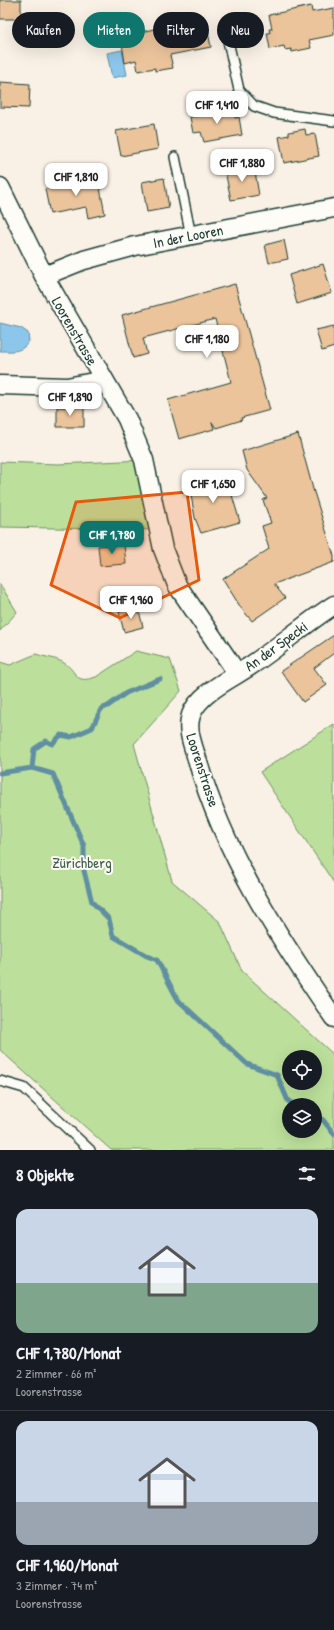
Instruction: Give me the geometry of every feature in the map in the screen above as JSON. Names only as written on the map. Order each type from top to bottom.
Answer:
[{"type":"street","name":"Loorenstrasse","points":[[0,187],[44,276],[127,419],[144,460],[163,549],[177,585],[237,673],[200,701],[191,714],[189,730],[201,772],[211,799],[242,871],[282,941],[334,1018]]},
{"type":"street","name":"In der Looren","points":[[44,276],[84,260],[120,250],[334,208]]},
{"type":"street","points":[[0,385],[66,387],[104,380]]},
{"type":"street","name":"An der Specki","points":[[237,673],[253,664],[311,620],[334,605]]},
{"type":"lane","points":[[230,48],[239,90],[254,106],[274,113],[334,120]]},
{"type":"lane","points":[[174,157],[191,236]]},
{"type":"lane","points":[[0,1081],[24,1088],[90,1150]]},
{"type":"highlighted area","points":[[187,492],[199,580],[120,618],[51,585],[76,502]]},
{"type":"green space","points":[[144,460],[159,530],[0,527],[0,462],[58,464]]},
{"type":"green space","points":[[0,584],[17,612],[0,631]]},
{"type":"green space","name":"Zürichberg","points":[[136,651],[170,659],[181,691],[134,744],[172,881],[220,922],[242,971],[334,1055],[334,1150],[111,1150],[0,1050],[0,662],[10,665],[36,654],[64,663],[79,678],[89,679],[96,677]]},
{"type":"green space","points":[[334,724],[334,883],[260,772]]},
{"type":"water","points":[[122,50],[127,75],[112,78],[107,53]]},
{"type":"water","points":[[0,323],[21,328],[28,333],[29,341],[23,348],[0,351]]},
{"type":"building","points":[[0,0],[21,0],[21,12],[12,12],[12,19],[0,19]]},
{"type":"building","points":[[311,6],[312,12],[334,8],[334,35],[309,40],[311,48],[292,52],[291,49],[285,50],[284,46],[270,49],[267,33],[270,33],[269,29],[272,29],[269,15]]},
{"type":"building","points":[[153,29],[153,48],[206,48],[170,55],[173,68],[155,71],[155,68],[138,71],[136,60],[125,63],[123,48],[145,48],[145,31]]},
{"type":"building","points":[[209,37],[211,47],[209,47]]},
{"type":"building","points":[[0,82],[30,84],[29,108],[0,107]]},
{"type":"building","points":[[233,109],[235,118],[239,117],[242,135],[204,142],[201,132],[193,133],[190,117]]},
{"type":"building","points":[[154,124],[158,149],[121,156],[116,131]]},
{"type":"building","points":[[305,129],[306,135],[315,134],[319,156],[284,163],[279,137],[289,135],[289,132]]},
{"type":"building","points":[[254,166],[259,195],[231,200],[225,171]]},
{"type":"building","points":[[98,178],[105,214],[88,218],[86,207],[50,214],[45,189],[56,186],[56,184]]},
{"type":"building","points":[[164,178],[169,208],[147,212],[142,182]]},
{"type":"building","points":[[284,240],[288,259],[269,263],[265,245]]},
{"type":"building","points":[[323,264],[332,293],[297,304],[289,275]]},
{"type":"building","points":[[235,284],[270,410],[241,418],[242,420],[216,428],[212,422],[214,429],[179,439],[168,400],[231,382],[215,319],[143,338],[147,354],[133,358],[122,315]]},
{"type":"building","points":[[334,326],[334,347],[322,351],[316,330]]},
{"type":"building","points":[[57,407],[84,407],[84,427],[57,427]]},
{"type":"building","points":[[298,434],[334,556],[334,562],[274,584],[285,598],[252,621],[241,608],[223,579],[269,549],[262,526],[271,523],[263,500],[267,498],[247,470],[242,451]]},
{"type":"building","points":[[226,475],[240,522],[201,533],[195,518],[189,484]]},
{"type":"building","points":[[124,544],[126,564],[100,566],[98,546]]},
{"type":"building","points":[[138,607],[143,627],[124,632],[119,612]]},
{"type":"building","points":[[334,635],[334,653],[314,668],[327,685],[303,702],[281,671]]},
{"type":"waterway","points":[[32,768],[34,749],[46,741],[52,744],[61,735],[71,737],[92,728],[101,709],[108,706],[126,693],[160,679]]},
{"type":"waterway","points":[[0,773],[32,768],[53,774],[84,846],[84,871],[92,902],[109,919],[113,936],[147,956],[157,960],[178,1000],[247,1064],[277,1075],[287,1098]]},
{"type":"waterway","points":[[322,1120],[334,1134]]}]
